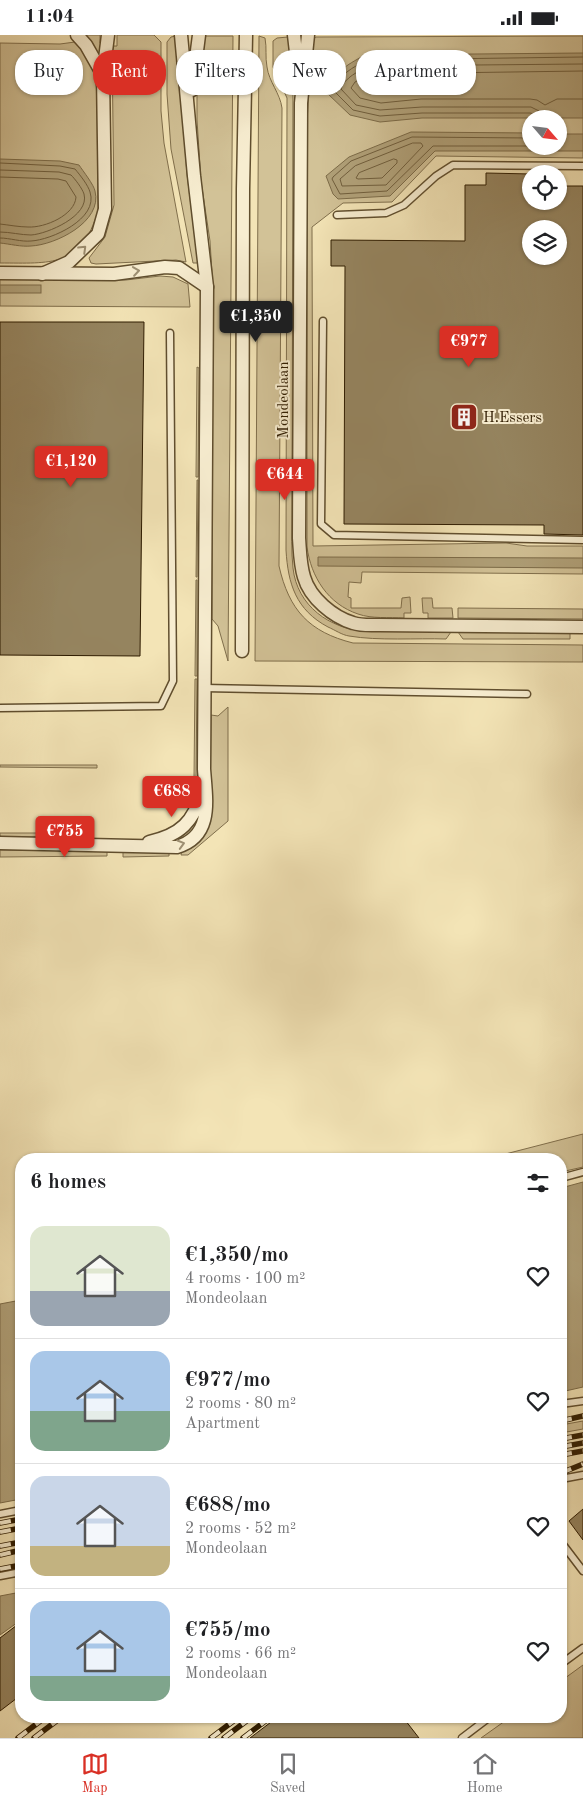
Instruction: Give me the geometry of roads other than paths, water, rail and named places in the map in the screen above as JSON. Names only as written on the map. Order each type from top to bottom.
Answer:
[{"type":"street","points":[[77,35],[93,57]]},
{"type":"street","points":[[106,50],[108,35]]},
{"type":"street","points":[[0,843],[132,845],[172,835],[183,827],[194,814],[205,783],[207,287],[194,176],[181,35]]},
{"type":"street","points":[[190,118],[199,35]]},
{"type":"street","points":[[242,651],[243,189],[246,35]]},
{"type":"street","points":[[294,35],[301,103]]},
{"type":"street","points":[[301,103],[308,35]]},
{"type":"street","points":[[42,274],[70,262],[98,234],[105,209],[103,95]]},
{"type":"street","name":"Mondeolaan","points":[[301,103],[299,538],[304,577],[311,591],[332,612],[345,620],[361,624],[583,627]]},
{"type":"street","points":[[0,273],[114,274],[165,267],[179,268],[207,287]]},
{"type":"lane","points":[[337,215],[386,213],[404,205],[436,176],[453,165],[583,167]]},
{"type":"lane","points":[[323,321],[321,524],[334,535],[583,540]]},
{"type":"lane","points":[[0,708],[161,706],[173,681],[170,333]]},
{"type":"lane","points":[[204,688],[528,694]]},
{"type":"lane","points":[[567,1177],[583,1173]]},
{"type":"lane","points":[[567,1403],[583,1401]]},
{"type":"lane","points":[[567,1478],[583,1475]]},
{"type":"lane","points":[[0,1514],[15,1511]]},
{"type":"lane","points":[[567,1550],[583,1571]]},
{"type":"lane","points":[[0,1576],[15,1573]]},
{"type":"lane","points":[[567,1659],[583,1647]]},
{"type":"lane","points":[[462,1738],[482,1723]]},
{"type":"water","points":[[583,53],[583,118],[568,118],[568,110],[522,110],[522,118],[422,118],[380,122],[350,115],[329,95],[346,95],[346,67],[356,61],[356,95],[476,95],[476,54]]},
{"type":"water","points":[[411,132],[522,133],[522,151],[435,151],[390,196],[338,199],[333,194],[326,176],[349,157]]},
{"type":"water","points":[[568,134],[583,134],[583,151],[568,151]]},
{"type":"water","points":[[0,159],[60,161],[79,165],[95,191],[96,202],[92,213],[75,230],[41,245],[19,246],[0,243]]},
{"type":"water","points":[[0,285],[41,285],[41,293],[0,293]]},
{"type":"water","points":[[318,557],[583,558],[583,568],[318,566]]},
{"type":"water","points":[[583,1182],[583,1387],[567,1391],[567,1186]]},
{"type":"water","points":[[15,1301],[15,1500],[0,1503],[0,1304]]},
{"type":"water","points":[[15,1593],[15,1624],[0,1635],[0,1596]]},
{"type":"railway","points":[[567,1420],[583,1416]]},
{"type":"railway","points":[[567,1438],[583,1435]]},
{"type":"railway","points":[[567,1446],[583,1443]]},
{"type":"railway","points":[[567,1454],[583,1451]]},
{"type":"railway","points":[[567,1471],[583,1464]]},
{"type":"railway","points":[[0,1523],[15,1520]]},
{"type":"railway","points":[[0,1532],[15,1529]]},
{"type":"railway","points":[[0,1546],[15,1543]]},
{"type":"railway","points":[[0,1555],[15,1551]]},
{"type":"railway","points":[[0,1569],[15,1566]]},
{"type":"railway","points":[[18,1738],[38,1723]]},
{"type":"railway","points":[[34,1738],[54,1723]]},
{"type":"railway","points":[[211,1738],[231,1723]]},
{"type":"railway","points":[[224,1738],[244,1723]]},
{"type":"railway","points":[[243,1738],[263,1723]]},
{"type":"place","name":"H.Essers","points":[[464,417]]}]
